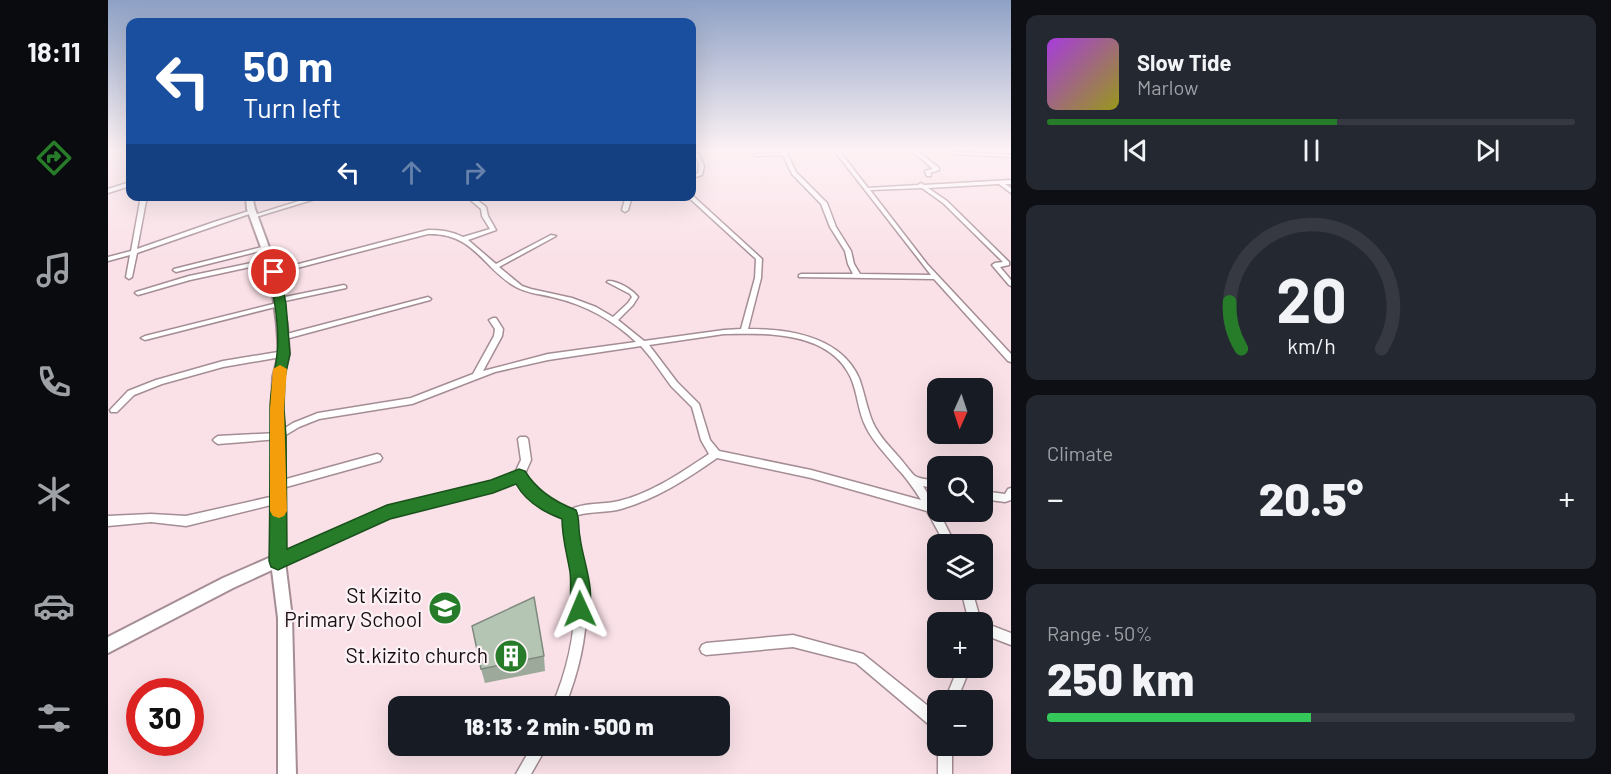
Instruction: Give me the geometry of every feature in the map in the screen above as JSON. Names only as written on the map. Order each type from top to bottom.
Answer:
[{"type":"street","points":[[108,192],[126,185]]},
{"type":"street","points":[[806,185],[824,203],[833,227],[849,251],[852,267],[858,277]]},
{"type":"street","points":[[865,185],[936,277],[1011,358]]},
{"type":"street","points":[[868,189],[919,185]]},
{"type":"street","points":[[921,185],[945,202],[1009,264]]},
{"type":"street","points":[[129,277],[143,201]]},
{"type":"street","points":[[250,201],[273,266],[280,302],[284,354],[278,377],[278,561],[285,618],[288,770]]},
{"type":"street","points":[[108,259],[141,250],[208,224],[253,214],[295,201]]},
{"type":"street","points":[[463,239],[494,230],[485,216],[484,208],[475,201]]},
{"type":"street","points":[[625,210],[628,201]]},
{"type":"street","points":[[694,201],[759,259],[758,278],[744,331]]},
{"type":"street","points":[[138,293],[197,276],[273,266],[438,231],[448,231],[463,239],[523,288],[568,299],[613,321],[644,344],[680,391],[696,406],[709,447],[716,454],[811,474],[927,506]]},
{"type":"street","points":[[496,266],[553,236]]},
{"type":"street","points":[[176,270],[267,248]]},
{"type":"street","points":[[1009,264],[995,265],[1011,284]]},
{"type":"street","points":[[801,276],[936,277]]},
{"type":"street","points":[[610,282],[632,293],[635,297],[613,321]]},
{"type":"street","points":[[144,338],[344,287]]},
{"type":"street","points":[[282,338],[428,299]]},
{"type":"street","points":[[477,375],[498,336],[499,329],[493,320]]},
{"type":"street","points":[[218,440],[279,436],[296,425],[318,416],[412,401],[477,375],[548,357],[705,334],[744,331],[816,341],[835,351],[853,374],[872,430],[913,480],[927,502]]},
{"type":"street","points":[[114,410],[131,393],[159,382],[223,364],[284,354]]},
{"type":"street","points":[[108,645],[228,583],[387,513],[493,486],[519,476],[526,460],[523,439]]},
{"type":"street","points":[[570,515],[579,510],[618,506],[646,497],[716,454]]},
{"type":"street","points":[[279,485],[377,458]]},
{"type":"street","points":[[519,476],[537,497],[555,509],[570,515]]},
{"type":"street","points":[[913,480],[927,483]]},
{"type":"street","points":[[993,496],[1005,498],[1011,492]]},
{"type":"street","points":[[108,520],[151,518],[186,521],[279,499]]},
{"type":"street","points":[[562,696],[579,633],[581,592],[571,537],[570,515]]},
{"type":"street","points":[[993,632],[1011,639]]},
{"type":"street","points":[[706,649],[794,641],[859,658],[927,714]]},
{"type":"street","points":[[523,774],[534,756]]},
{"type":"street","points":[[945,756],[945,774]]},
{"type":"building","name":"St.kizito church","points":[[534,597],[544,656],[481,669],[472,626]]},
{"type":"slow traffic","points":[[279,511],[277,409],[280,369]]},
{"type":"place","name":"St Kizito Primary School","points":[[445,608]]},
{"type":"place","name":"St.kizito church","points":[[511,656]]},
{"type":"route","points":[[274,272],[281,304],[284,354],[278,377],[277,409],[279,436],[278,561],[323,539],[351,530],[387,513],[493,486],[519,476],[532,494],[555,509],[570,515],[571,537],[581,592],[580,609]]}]
